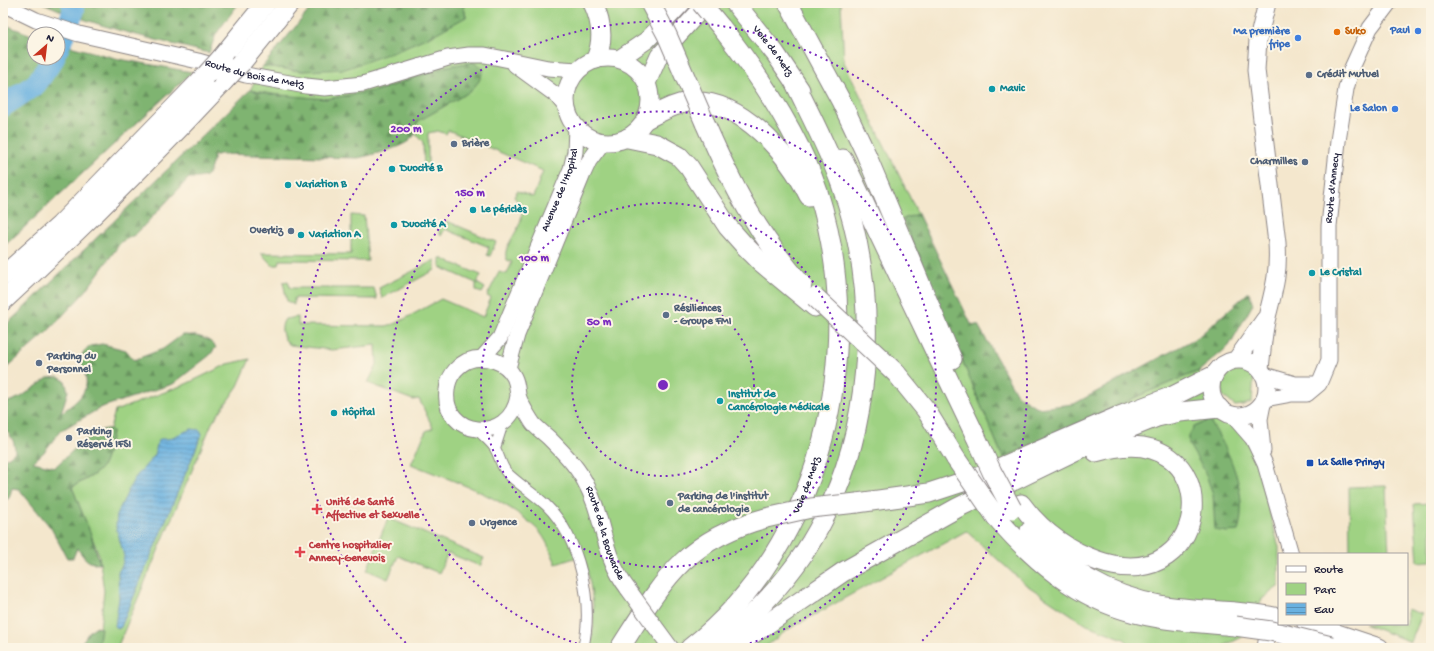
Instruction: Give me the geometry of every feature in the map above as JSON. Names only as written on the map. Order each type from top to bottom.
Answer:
[{"type":"highway","points":[[3,276],[65,220],[204,76],[222,57],[266,3]]},
{"type":"highway","points":[[3,301],[70,240],[149,162],[242,62],[290,3]]},
{"type":"highway","points":[[593,3],[601,26],[602,39],[596,59]]},
{"type":"highway","points":[[650,3],[667,35],[738,196],[777,256],[815,302]]},
{"type":"highway","points":[[701,3],[721,27],[761,81],[805,160],[822,208],[830,243],[836,286]]},
{"type":"highway","points":[[788,3],[841,101],[866,154],[948,351],[981,435],[992,472],[1010,510],[1012,536],[1045,566],[1100,601],[1132,612],[1156,618],[1239,619],[1287,633]]},
{"type":"highway","points":[[802,3],[841,101]]},
{"type":"highway","name":"Voie de Metz","points":[[737,5],[775,53],[794,81]]},
{"type":"highway","points":[[794,81],[832,138],[981,435]]},
{"type":"highway","points":[[717,648],[754,614],[779,586],[804,554],[839,483],[851,448],[861,400],[866,358],[866,322],[864,285],[859,249],[841,184],[827,149],[794,81]]},
{"type":"highway","points":[[646,119],[678,104],[698,102],[722,108],[733,113],[761,132],[788,161],[805,189],[823,233],[836,286]]},
{"type":"highway","points":[[628,138],[657,144],[679,156],[728,227],[744,245],[762,263],[815,302],[880,357],[896,373],[926,410],[956,459],[1010,510],[1032,519],[1047,533],[1064,545],[1086,557],[1114,565],[1140,566],[1158,561],[1173,551],[1187,532],[1192,516],[1193,501],[1190,486],[1183,472],[1172,460],[1161,452],[1145,447],[1131,445],[1114,447],[1039,469]]},
{"type":"highway","name":"Voie de Metz","points":[[690,648],[729,611],[759,574],[786,531],[806,490],[817,459],[832,397],[839,331],[836,286]]},
{"type":"highway","points":[[620,648],[669,575],[687,557],[722,533],[743,524],[811,508],[929,493],[978,477],[1117,417],[1173,396],[1214,376]]},
{"type":"highway","points":[[732,648],[814,590],[875,553],[957,508],[1085,446],[1157,417],[1180,412],[1226,412]]},
{"type":"highway","points":[[1239,619],[1271,631],[1379,648]]},
{"type":"highway","points":[[1309,625],[1333,641]]},
{"type":"main road","points":[[619,59],[653,34],[682,3]]},
{"type":"main road","points":[[647,83],[659,56],[707,3]]},
{"type":"main road","points":[[1262,372],[1246,361],[1236,360],[1222,365],[1214,376],[1211,389],[1215,403],[1226,412],[1249,415],[1264,402],[1267,387],[1262,372],[1267,317],[1275,289],[1278,266],[1277,243],[1256,70],[1258,40],[1267,3]]},
{"type":"main road","points":[[596,59],[619,59],[638,70],[647,83],[650,101],[646,119],[641,127],[628,138],[611,142],[602,142],[588,137],[576,127],[570,118],[566,107],[568,88],[578,70],[596,59]]},
{"type":"main road","points":[[1236,360],[1267,317]]},
{"type":"street","name":"Route d'Annecy","points":[[1319,384],[1329,360],[1329,226],[1338,141],[1346,89],[1351,70],[1370,28],[1389,3]]},
{"type":"street","name":"Route du Bois de Metz","points":[[3,4],[54,26],[79,34],[198,61],[246,76],[277,82],[325,88],[363,84],[459,56],[485,55],[548,68],[578,70]]},
{"type":"street","name":"Route du Bois de Metz","points":[[509,61],[556,95],[566,107]]},
{"type":"street","name":"Avenue de l'Hopital","points":[[482,358],[500,338],[571,169],[575,152],[576,127]]},
{"type":"street","name":"Avenue de l'Hopital","points":[[508,368],[517,335],[583,174],[589,161],[602,142]]},
{"type":"street","points":[[495,448],[505,422],[517,405],[518,386],[508,368],[500,363],[482,358],[468,361],[457,368],[450,379],[447,390],[448,403],[455,418],[466,426],[477,429],[491,429],[505,422],[532,423]]},
{"type":"street","points":[[1262,372],[1294,384],[1319,384]]},
{"type":"street","points":[[1265,464],[1260,419],[1264,402],[1292,394],[1307,394],[1319,384]]},
{"type":"street","name":"Route de la Bouvarde","points":[[518,396],[532,423],[560,449],[583,479],[593,499],[610,560],[618,577],[670,645]]},
{"type":"street","points":[[1226,412],[1253,439],[1265,464],[1291,553]]},
{"type":"street","points":[[477,429],[495,448],[500,463],[507,473],[546,505],[566,530],[570,538],[580,570],[586,599],[586,634],[583,648]]},
{"type":"street","points":[[1262,647],[1267,635],[1287,633]]},
{"type":"green space","points":[[43,3],[239,3],[216,34],[209,53],[104,26]]},
{"type":"green space","points":[[315,3],[463,3],[466,17],[433,35],[393,52],[345,69],[303,71],[263,66]]},
{"type":"green space","points":[[463,3],[841,3],[844,62],[918,214],[903,219],[1003,458],[1152,390],[1199,371],[1213,414],[1245,435],[1256,462],[1279,547],[1279,553],[1278,587],[1262,599],[1242,637],[1220,648],[1135,648],[1124,639],[1087,625],[1025,584],[966,531],[787,630],[764,648],[590,648],[593,624],[593,602],[584,555],[556,564],[543,537],[524,517],[509,507],[477,491],[411,464],[426,431],[433,428],[419,399],[413,400],[368,383],[377,364],[376,345],[332,350],[290,345],[285,340],[282,333],[282,326],[285,319],[298,317],[298,325],[386,326],[397,323],[441,299],[483,317],[491,298],[487,296],[499,272],[507,274],[512,262],[507,260],[506,253],[520,223],[522,215],[520,206],[514,197],[517,191],[533,197],[543,171],[448,130],[446,134],[438,131],[428,133],[428,169],[424,171],[423,143],[415,133],[417,122],[426,115],[448,66],[388,87],[342,98],[307,98],[250,90],[263,66],[303,71],[466,17]]},
{"type":"green space","points":[[3,24],[26,33],[26,66],[66,66],[66,45],[119,59],[192,72],[3,247]]},
{"type":"green space","points":[[473,62],[484,69],[479,81],[471,91],[417,122],[414,136],[407,142],[394,148],[358,158],[220,154],[214,156],[208,174],[201,177],[189,178],[136,234],[121,242],[85,292],[46,333],[3,371],[3,328],[250,90],[269,94],[326,99],[379,90],[448,66]]},
{"type":"green space","points":[[918,214],[971,324],[978,325],[1017,395],[1038,408],[1074,404],[1198,337],[1249,292],[1253,304],[1229,346],[1199,371],[1152,390],[1003,458],[903,219]]},
{"type":"green space","points":[[351,215],[364,216],[368,261],[280,260],[279,265],[272,265],[261,253],[351,254]]},
{"type":"green space","points":[[442,222],[449,222],[496,242],[490,256],[487,255],[489,247],[445,229],[441,236],[439,232],[439,224]]},
{"type":"green space","points":[[440,258],[481,275],[477,283],[485,288],[482,293],[476,291],[476,283],[440,267]]},
{"type":"green space","points":[[435,260],[435,270],[382,298],[379,288]]},
{"type":"green space","points":[[288,281],[290,288],[374,288],[377,299],[294,298],[294,305],[287,301],[283,282]]},
{"type":"green space","points":[[182,335],[201,337],[216,347],[210,355],[173,384],[102,407],[60,431],[44,452],[33,462],[55,467],[73,450],[97,432],[104,429],[110,429],[112,433],[107,455],[102,467],[92,476],[72,487],[90,532],[100,564],[89,562],[77,548],[73,558],[67,558],[51,528],[19,489],[12,488],[9,498],[3,502],[3,459],[9,457],[15,452],[12,438],[3,428],[3,404],[21,397],[48,378],[58,377],[65,381],[68,391],[61,413],[79,398],[85,389],[86,378],[80,360],[84,351],[91,346],[102,344],[126,350],[134,360],[163,349]]},
{"type":"green space","points":[[250,359],[238,386],[212,423],[117,648],[98,648],[104,591],[99,555],[72,487],[92,476],[102,467],[112,433],[110,429],[115,411],[186,384],[228,364]]},
{"type":"green space","points":[[1235,369],[1243,369],[1254,375],[1252,402],[1235,406],[1223,396],[1222,387],[1225,377]]},
{"type":"green space","points":[[1209,420],[1224,445],[1236,473],[1241,502],[1241,517],[1238,531],[1227,532],[1215,530],[1213,494],[1204,470],[1189,445],[1189,435],[1194,427]]},
{"type":"green space","points":[[1386,486],[1389,553],[1350,553],[1349,487]]},
{"type":"green space","points":[[1431,503],[1431,561],[1418,562],[1414,504]]},
{"type":"green space","points":[[388,518],[484,558],[480,566],[448,553],[439,573],[398,556],[388,579],[367,570]]},
{"type":"green space","points":[[1408,609],[1422,614],[1411,642],[1367,625],[1408,625]]},
{"type":"green space","points":[[95,627],[101,628],[98,648],[78,648],[89,632]]},
{"type":"water","points":[[191,429],[200,430],[202,434],[121,627],[118,629],[115,626],[119,598],[118,572],[122,566],[124,556],[116,527],[117,514],[134,479],[155,455],[157,444],[160,439],[168,439]]},
{"type":"waterway","points":[[66,29],[74,10],[72,3]]},
{"type":"waterway","points":[[3,106],[36,84],[48,66]]},
{"type":"place","name":"Paul","points":[[1418,31]]},
{"type":"place","name":"Suko","points":[[1337,32]]},
{"type":"place","name":"Ma première fripe","points":[[1298,38]]},
{"type":"place","name":"Crédit Mutuel","points":[[1309,75]]},
{"type":"place","name":"Mavic","points":[[992,89]]},
{"type":"place","name":"Le Salon","points":[[1395,109]]},
{"type":"place","name":"Brière","points":[[454,144]]},
{"type":"place","name":"Charmilles","points":[[1305,162]]},
{"type":"place","name":"Duocité B","points":[[392,169]]},
{"type":"place","name":"Variation B","points":[[288,185]]},
{"type":"place","name":"Le périclès","points":[[473,210]]},
{"type":"place","name":"Duocité A","points":[[394,225]]},
{"type":"place","name":"Overkiz","points":[[291,231]]},
{"type":"place","name":"Variation A","points":[[301,235]]},
{"type":"place","name":"Le Cristal","points":[[1312,273]]},
{"type":"place","name":"Résiliences - Groupe FMI","points":[[666,315]]},
{"type":"place","name":"Parking du Personnel","points":[[39,363]]},
{"type":"place","name":"Institut de Cancérologie Médicale","points":[[720,401]]},
{"type":"place","name":"Hôpital","points":[[334,413]]},
{"type":"place","name":"Parking Réservé IFSI","points":[[69,438]]},
{"type":"place","name":"La Salle Pringy","points":[[1310,463]]},
{"type":"place","name":"Parking de l'institut de cancérologie","points":[[670,503]]},
{"type":"place","name":"Unité de Santé Affective et Sexuelle","points":[[317,509]]},
{"type":"place","name":"Urgence","points":[[472,523]]},
{"type":"place","name":"Centre hospitalier Annecy-Genevois","points":[[300,552]]}]
